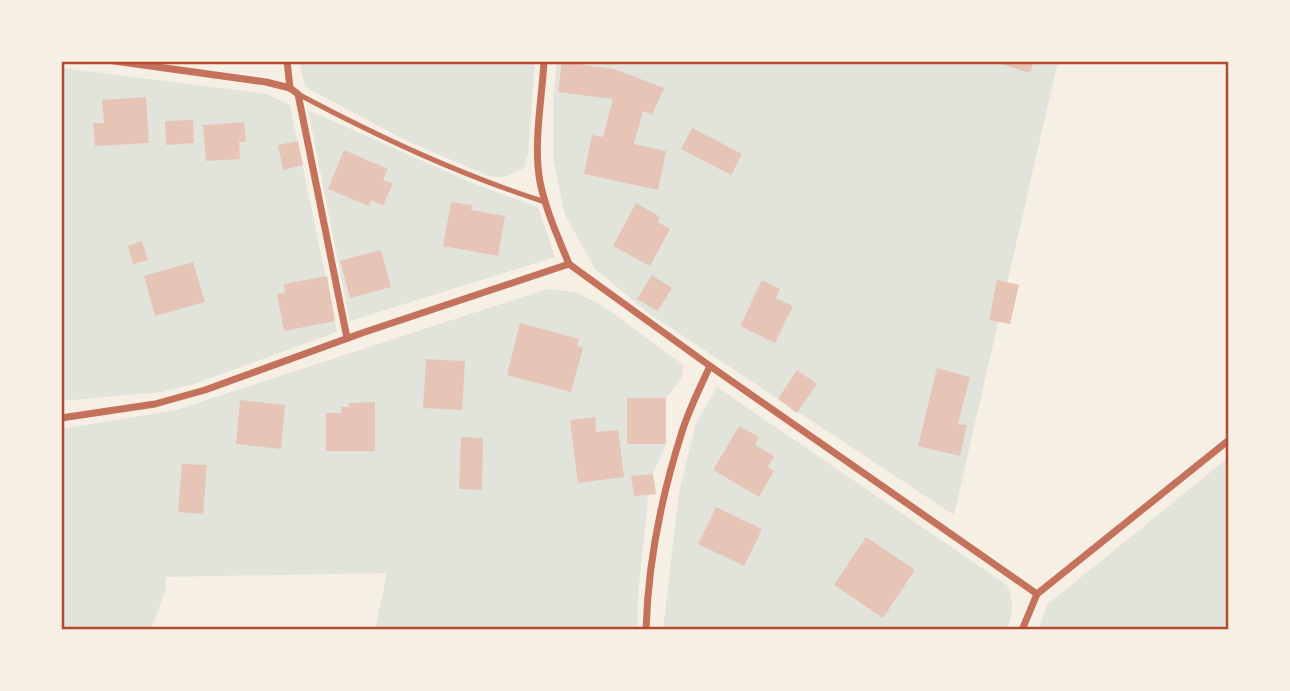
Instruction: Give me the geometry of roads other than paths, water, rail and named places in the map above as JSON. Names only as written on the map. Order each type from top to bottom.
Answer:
[{"type":"street","points":[[114,61],[266,82],[290,88],[298,94],[347,338]]},
{"type":"street","points":[[287,61],[290,88]]},
{"type":"street","points":[[544,61],[538,155],[540,180],[553,229],[569,264],[710,366],[1037,594]]},
{"type":"street","points":[[61,418],[155,404],[205,390],[347,338],[569,264]]},
{"type":"street","points":[[646,630],[647,595],[665,494],[681,433],[710,366]]},
{"type":"street","points":[[1022,630],[1037,594],[1229,440]]},
{"type":"lane","points":[[298,94],[430,160],[545,202]]}]
